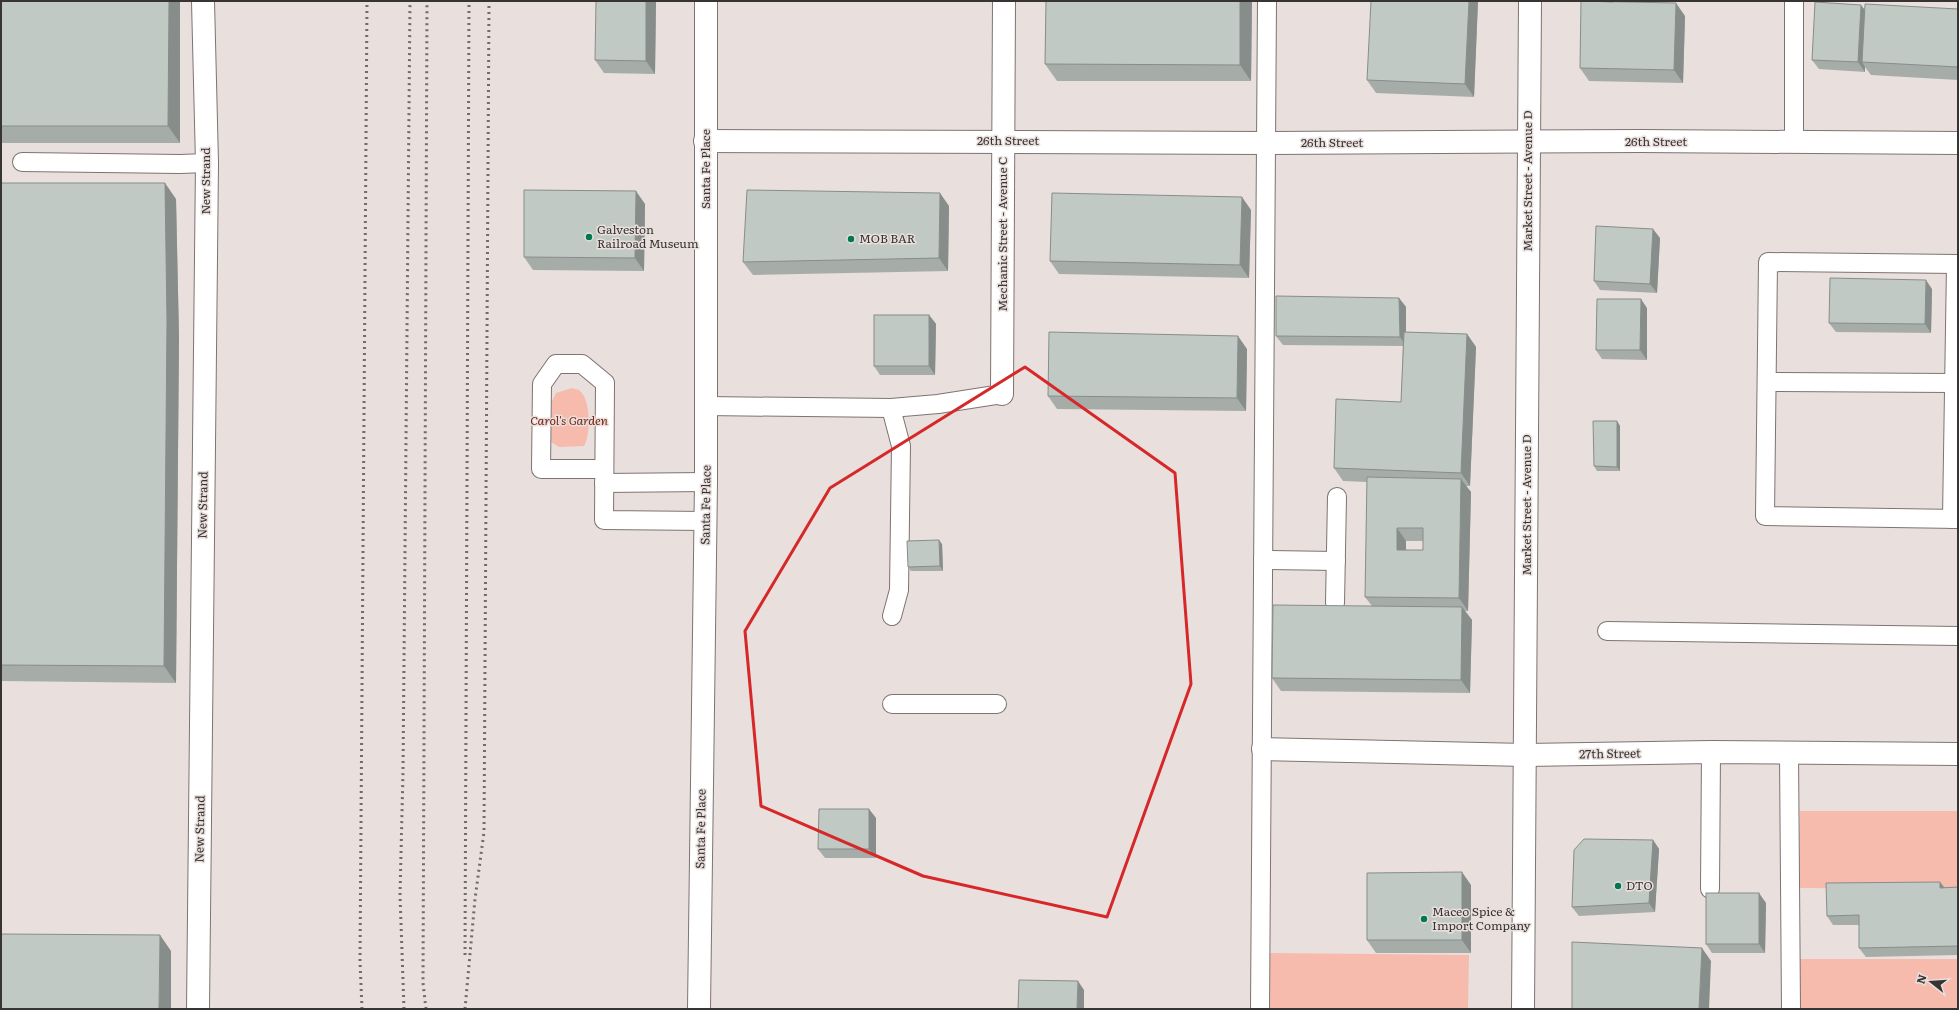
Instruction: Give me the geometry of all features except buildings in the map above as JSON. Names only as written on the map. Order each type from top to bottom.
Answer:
[{"type":"street","name":"New Strand","points":[[198,1009],[207,163],[203,1]]},
{"type":"street","name":"Santa Fe Place","points":[[699,1009],[706,521],[706,1]]},
{"type":"street","name":"Mechanic Street - Avenue C","points":[[1002,394],[1004,1]]},
{"type":"street","name":"Market Street - Avenue D","points":[[1523,1009],[1526,755],[1528,143],[1530,1]]},
{"type":"street","name":"26th Street","points":[[705,140],[1266,143],[1958,143]]},
{"type":"street","name":"27th Street","points":[[1263,749],[1526,755],[1711,752],[1958,754]]},
{"type":"lane","points":[[1260,1009],[1267,1]]},
{"type":"lane","points":[[1794,1],[1794,142]]},
{"type":"lane","points":[[22,162],[207,163]]},
{"type":"lane","points":[[1768,262],[1957,264],[1954,383],[1955,519],[1765,516],[1767,382],[1768,262]]},
{"type":"lane","points":[[706,482],[604,476],[541,468],[542,384],[556,364],[582,364],[605,383],[604,476],[604,520],[706,521]]},
{"type":"lane","points":[[1767,382],[1954,383]]},
{"type":"lane","points":[[706,406],[891,408],[938,404],[1002,394]]},
{"type":"lane","points":[[891,408],[901,446],[899,590],[892,616]]},
{"type":"lane","points":[[1335,603],[1337,497]]},
{"type":"lane","points":[[1263,560],[1336,561]]},
{"type":"lane","points":[[1607,631],[1958,636]]},
{"type":"lane","points":[[892,704],[998,704]]},
{"type":"lane","points":[[1710,889],[1711,752]]},
{"type":"lane","points":[[1789,753],[1791,1009]]},
{"type":"highlighted area","points":[[1025,367],[1175,473],[1191,684],[1107,917],[923,876],[761,806],[745,631],[830,488]]},
{"type":"green space","name":"Carol's Garden","points":[[572,388],[580,391],[584,395],[589,418],[588,434],[584,446],[559,447],[551,442],[552,401],[556,393]]},
{"type":"green space","points":[[1800,811],[1958,811],[1958,889],[1799,888]]},
{"type":"green space","points":[[1270,953],[1469,955],[1468,1009],[1269,1009]]},
{"type":"green space","points":[[1795,959],[1958,959],[1958,1009],[1795,1009]]},
{"type":"railway","points":[[362,1009],[360,961],[367,1]]},
{"type":"railway","points":[[404,1009],[400,895],[403,772],[410,1]]},
{"type":"railway","points":[[426,1009],[423,983],[427,1]]},
{"type":"railway","points":[[465,955],[469,1]]},
{"type":"railway","points":[[465,1009],[475,899],[484,832],[489,1]]},
{"type":"place","name":"Galveston Railroad Museum","points":[[589,237]]},
{"type":"place","name":"MOB BAR","points":[[851,239]]},
{"type":"place","name":"DTO","points":[[1618,886]]},
{"type":"place","name":"Maceo Spice & Import Company","points":[[1424,919]]}]
